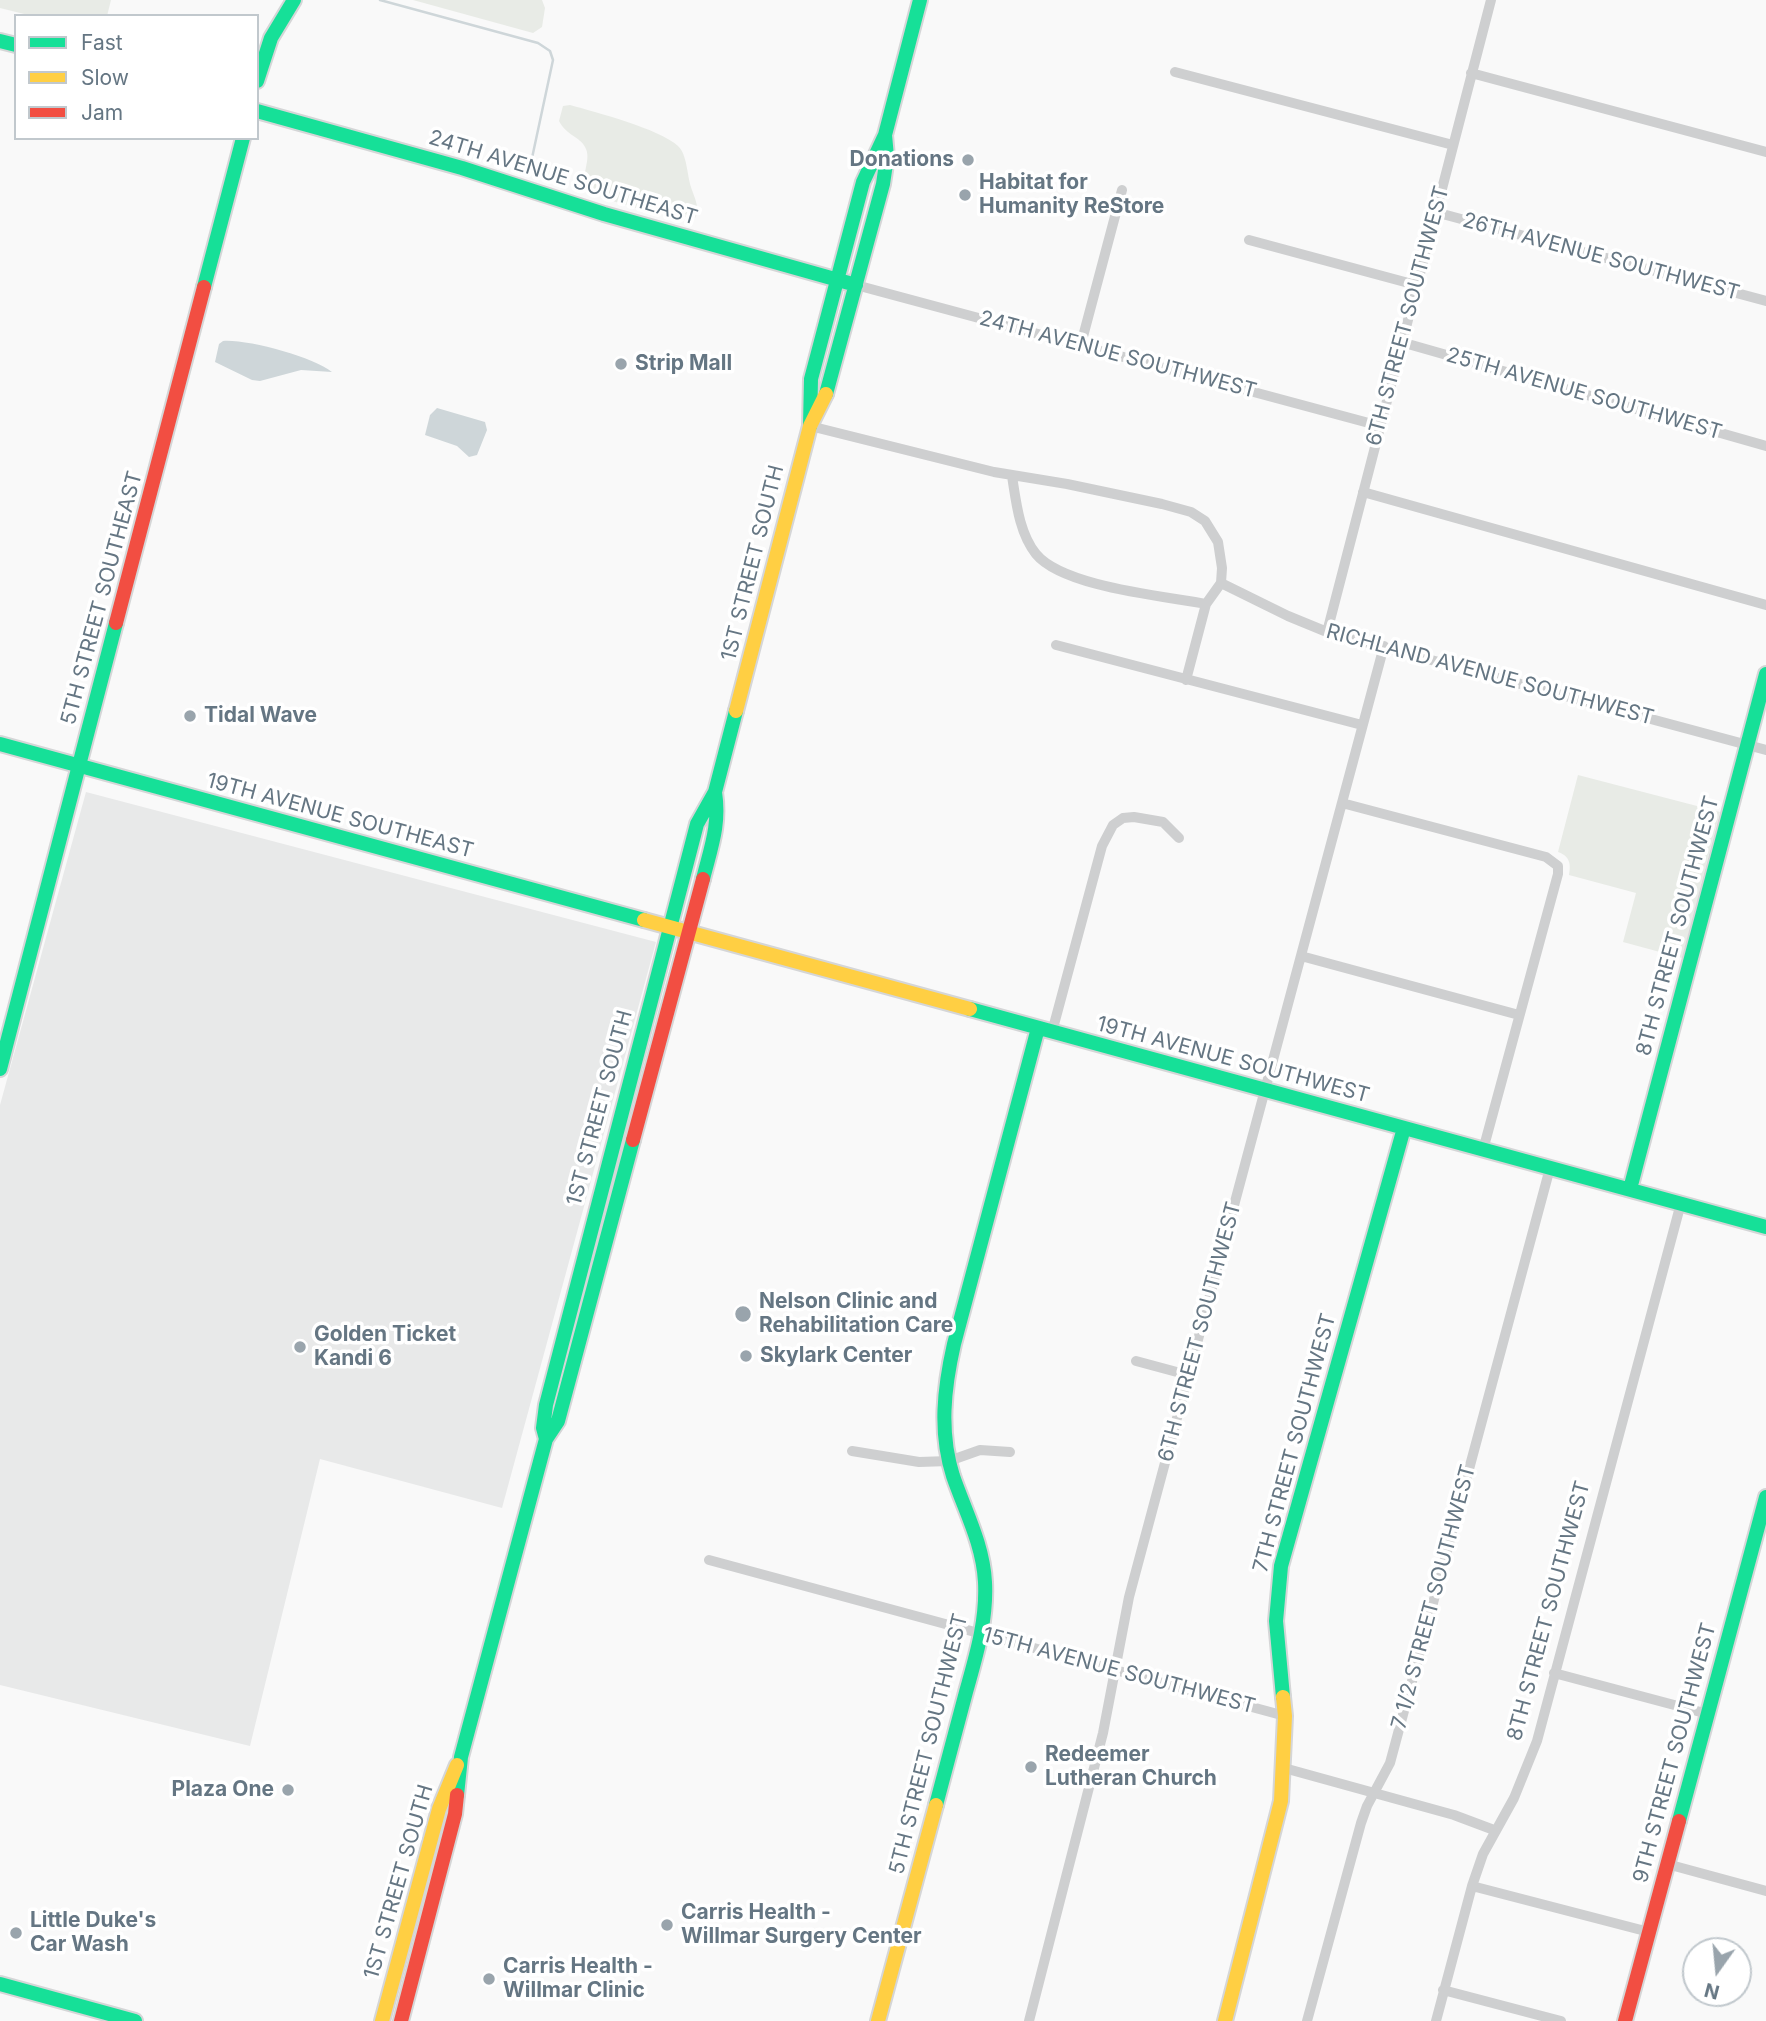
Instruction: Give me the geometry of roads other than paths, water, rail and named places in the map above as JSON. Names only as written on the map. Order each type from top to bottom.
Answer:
[{"type":"main road","points":[[259,75],[271,38],[294,0]]},
{"type":"main road","name":"1ST STREET SOUTH","points":[[810,426],[811,379],[867,170],[885,135],[920,0]]},
{"type":"main road","name":"24TH AVENUE SOUTHEAST","points":[[259,112],[462,168],[604,214],[856,285]]},
{"type":"main road","name":"1ST STREET SOUTH","points":[[382,2021],[439,1809],[461,1757],[545,1439],[558,1421],[568,1386],[716,829],[716,792],[810,426],[831,380],[885,174],[885,135]]},
{"type":"main road","name":"5TH STREET SOUTHEAST","points":[[0,1069],[242,140]]},
{"type":"main road","name":"8TH STREET SOUTHWEST","points":[[1630,1189],[1766,674]]},
{"type":"main road","name":"19TH AVENUE SOUTHEAST","points":[[0,744],[688,933]]},
{"type":"main road","name":"1ST STREET SOUTH","points":[[545,1439],[543,1428],[546,1405],[669,928],[697,824],[706,804],[716,792]]},
{"type":"main road","name":"19TH AVENUE SOUTHWEST","points":[[688,933],[1766,1227]]},
{"type":"main road","name":"5TH STREET SOUTHWEST","points":[[878,2021],[982,1633],[986,1590],[983,1563],[949,1461],[944,1403],[950,1358],[1045,1030]]},
{"type":"main road","name":"7TH STREET SOUTHWEST","points":[[1225,2021],[1281,1801],[1285,1716],[1276,1621],[1281,1566],[1404,1128]]},
{"type":"main road","name":"9TH STREET SOUTHWEST","points":[[1625,2021],[1766,1497]]},
{"type":"main road","name":"1ST STREET SOUTH","points":[[401,2021],[455,1814],[461,1757]]},
{"type":"main road","points":[[0,1984],[135,2021]]},
{"type":"street","name":"6TH STREET SOUTHWEST","points":[[1327,632],[1490,0]]},
{"type":"street","points":[[1175,72],[1453,145]]},
{"type":"street","points":[[1471,74],[1766,152]]},
{"type":"street","points":[[1081,344],[1122,190]]},
{"type":"street","name":"26TH AVENUE SOUTHWEST","points":[[1435,212],[1766,301]]},
{"type":"street","points":[[1249,240],[1416,285]]},
{"type":"street","name":"24TH AVENUE SOUTHWEST","points":[[856,285],[1380,426]]},
{"type":"street","name":"25TH AVENUE SOUTHWEST","points":[[1401,342],[1766,446]]},
{"type":"street","points":[[810,426],[1012,476],[1067,484],[1191,512],[1205,521],[1218,542],[1221,583],[1206,604],[1186,680]]},
{"type":"street","points":[[1012,476],[1018,512],[1026,537],[1035,554],[1048,564],[1088,582],[1206,604]]},
{"type":"street","points":[[1363,492],[1766,605]]},
{"type":"street","name":"RICHLAND AVENUE SOUTHWEST","points":[[1221,583],[1288,617],[1327,632],[1766,750]]},
{"type":"street","points":[[1056,645],[1362,725]]},
{"type":"street","name":"6TH STREET SOUTHWEST","points":[[1029,2021],[1103,1733],[1129,1597],[1384,646]]},
{"type":"street","points":[[1342,803],[1546,857],[1556,863],[1558,874],[1483,1150]]},
{"type":"street","name":"5TH STREET SOUTHWEST","points":[[1045,1030],[1102,846],[1110,828],[1124,818],[1144,817],[1163,822],[1179,838]]},
{"type":"street","points":[[1301,956],[1519,1015]]},
{"type":"street","name":"7 1/2 STREET SOUTHWEST","points":[[1307,2021],[1361,1823],[1390,1763],[1550,1168]]},
{"type":"street","name":"8TH STREET SOUTHWEST","points":[[1436,2021],[1472,1886],[1494,1830],[1514,1798],[1537,1741],[1681,1203]]},
{"type":"street","points":[[1136,1361],[1188,1375]]},
{"type":"street","points":[[852,1451],[905,1461],[949,1461],[980,1450],[1010,1452]]},
{"type":"street","name":"15TH AVENUE SOUTHWEST","points":[[709,1560],[1285,1716]]},
{"type":"street","points":[[1554,1673],[1708,1714]]},
{"type":"street","points":[[1284,1768],[1454,1815],[1494,1830]]},
{"type":"street","points":[[1667,1864],[1766,1891]]},
{"type":"street","points":[[1472,1886],[1649,1932]]},
{"type":"street","points":[[1443,1990],[1561,2021]]},
{"type":"waterway","points":[[380,0],[538,43],[550,51],[553,60],[532,158]]},
{"type":"place","name":"Donations","points":[[968,160]]},
{"type":"place","name":"Habitat for Humanity ReStore","points":[[965,195]]},
{"type":"place","name":"Strip Mall","points":[[621,364]]},
{"type":"place","name":"Tidal Wave","points":[[190,716]]},
{"type":"place","name":"Nelson Clinic and Rehabilitation Care","points":[[743,1314]]},
{"type":"place","name":"Golden Ticket Kandi 6","points":[[300,1347]]},
{"type":"place","name":"Skylark Center","points":[[746,1356]]},
{"type":"place","name":"Redeemer Lutheran Church","points":[[1031,1767]]},
{"type":"place","name":"Plaza One","points":[[288,1790]]},
{"type":"place","name":"Carris Health - Willmar Surgery Center","points":[[667,1925]]},
{"type":"place","name":"Little Duke's Car Wash","points":[[16,1933]]},
{"type":"place","name":"Carris Health - Willmar Clinic","points":[[489,1979]]}]
